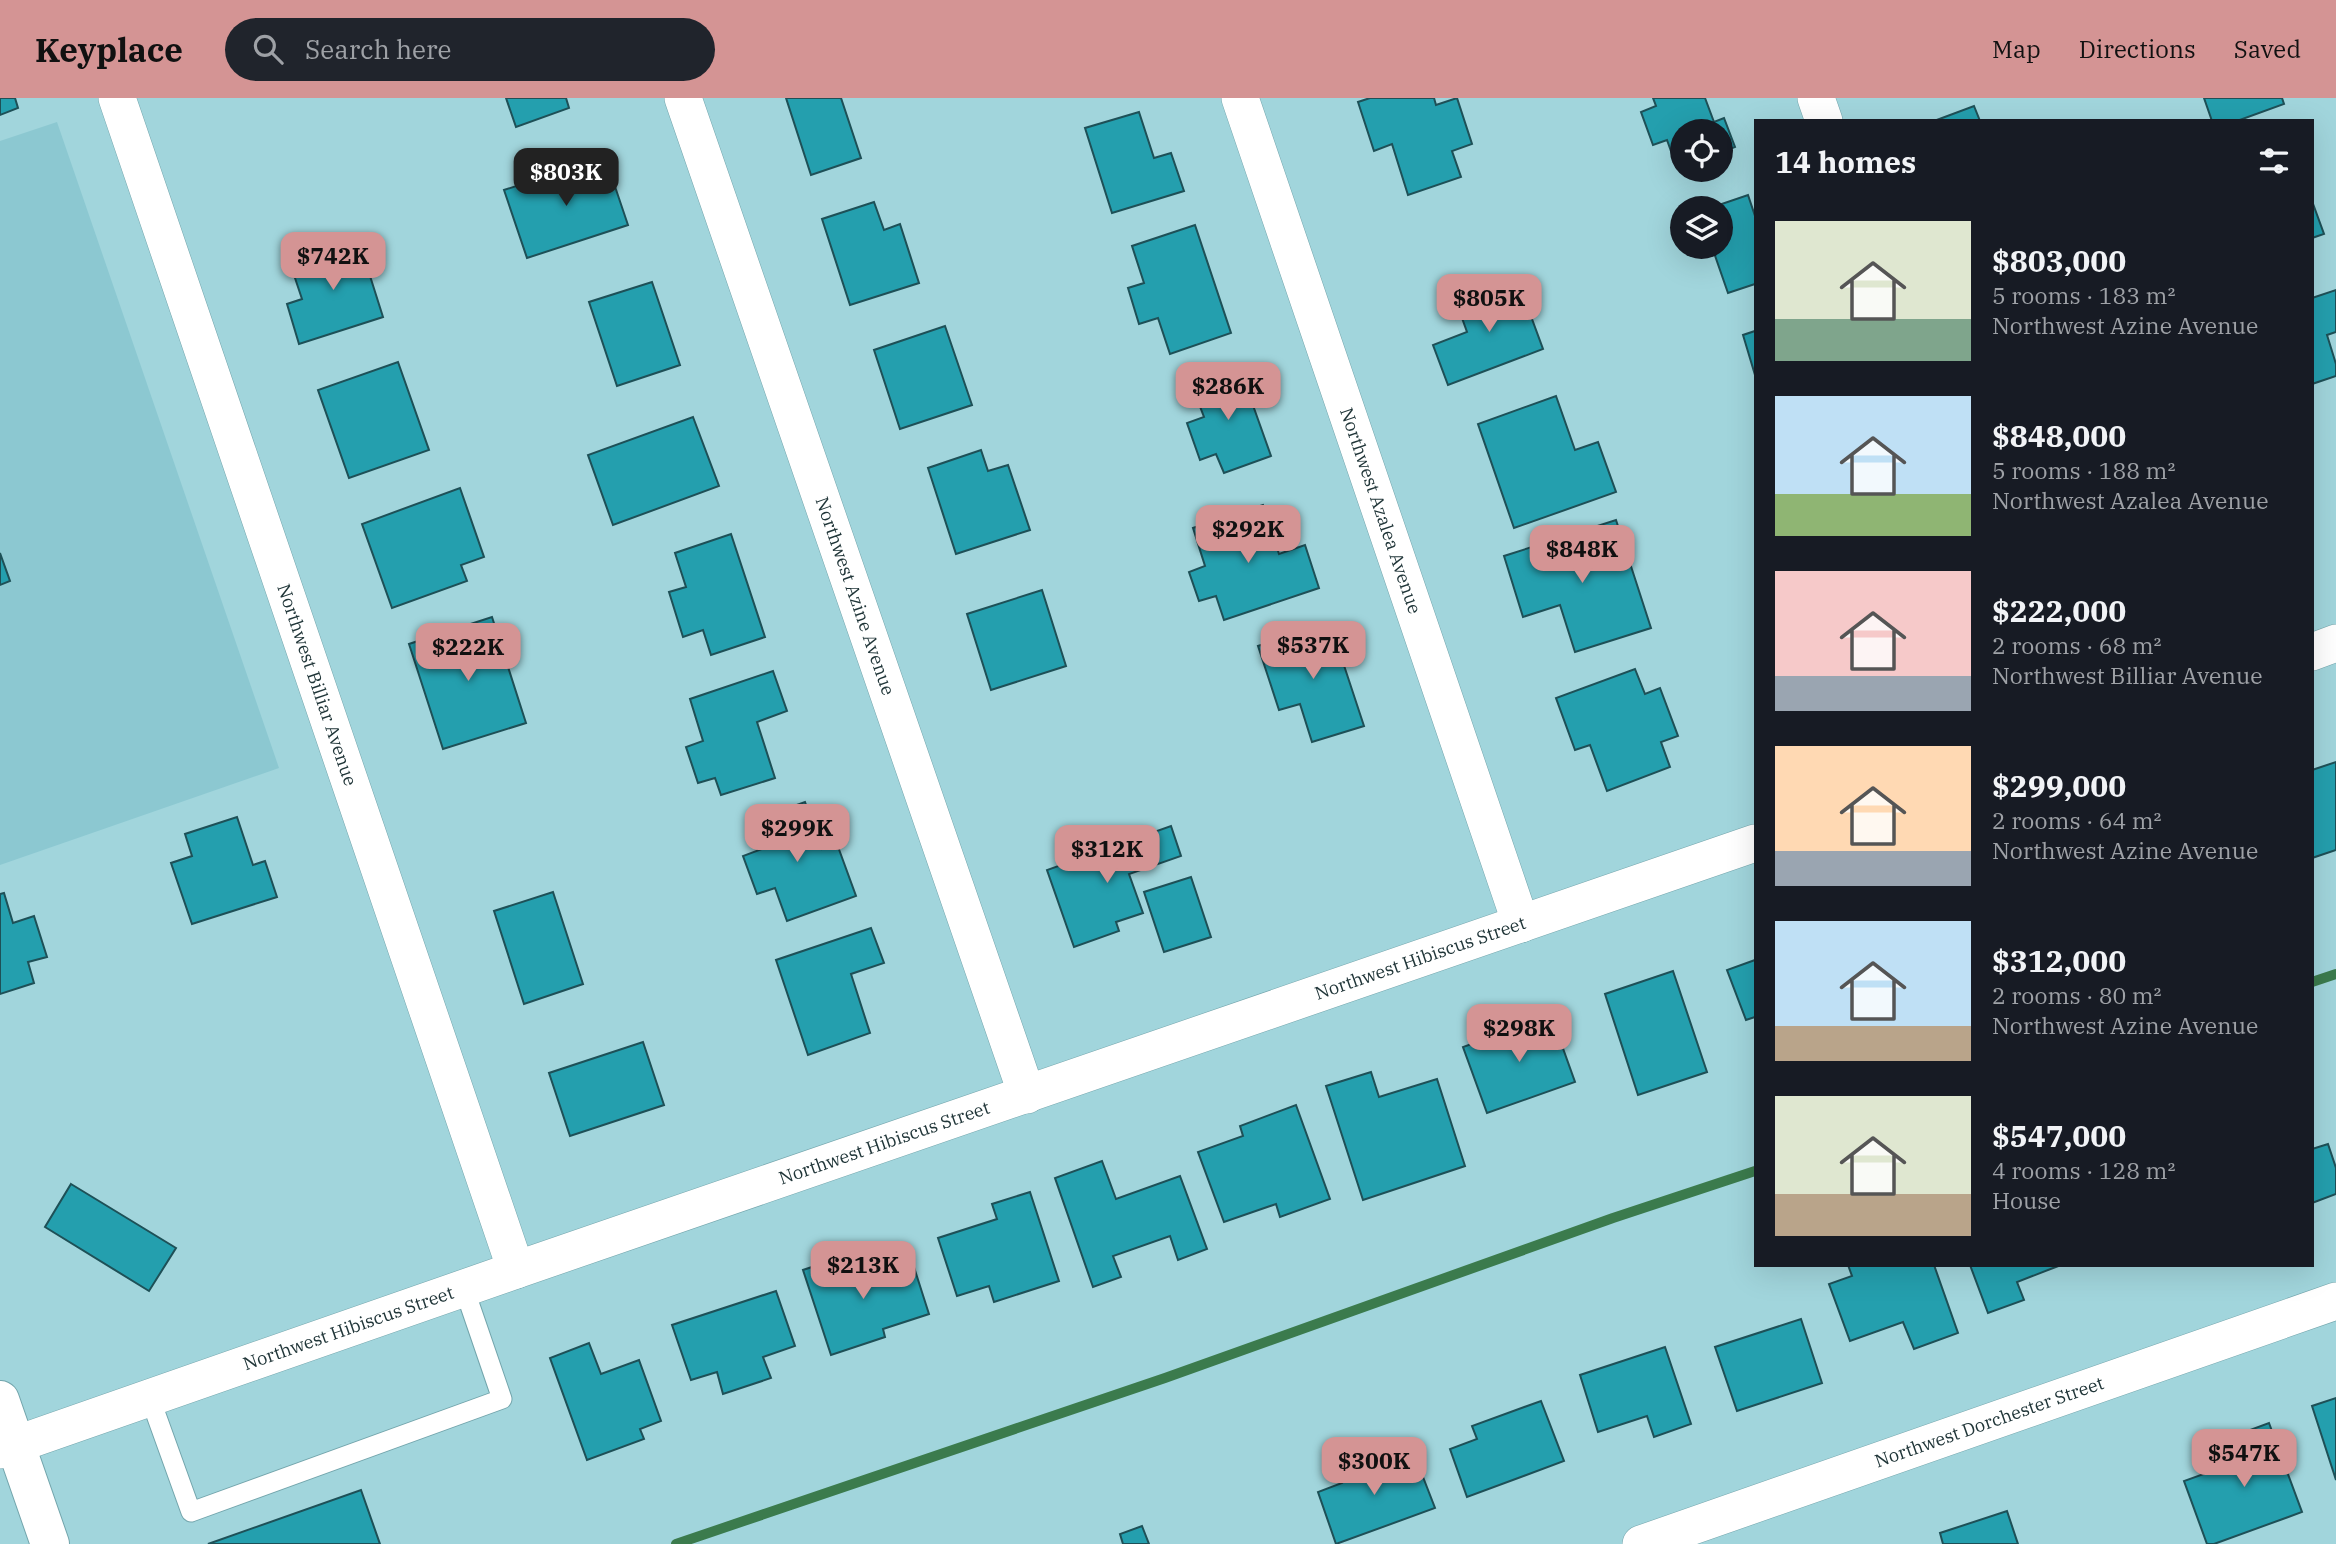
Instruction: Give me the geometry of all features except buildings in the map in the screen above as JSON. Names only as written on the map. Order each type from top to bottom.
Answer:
[{"type":"main road","points":[[0,1400],[8,1448],[50,1544]]},
{"type":"street","name":"Northwest Billiar Avenue","points":[[117,98],[516,1270]]},
{"type":"street","name":"Northwest Azine Avenue","points":[[683,98],[1027,1095]]},
{"type":"street","name":"Northwest Azalea Avenue","points":[[1240,98],[1521,925]]},
{"type":"street","points":[[1816,98],[1823,119]]},
{"type":"street","points":[[2314,651],[2336,643]]},
{"type":"street","name":"Northwest Hibiscus Street","points":[[8,1448],[1754,843]]},
{"type":"street","name":"Northwest Dorchester Street","points":[[1642,1544],[2336,1301]]},
{"type":"lane","points":[[150,1398],[191,1512],[502,1399],[464,1288]]},
{"type":"shaded area","points":[[57,122],[279,768],[0,865],[0,141]]},
{"type":"waterway","points":[[2314,981],[2336,974]]},
{"type":"waterway","points":[[676,1544],[1165,1378],[1613,1218],[1754,1171]]}]
